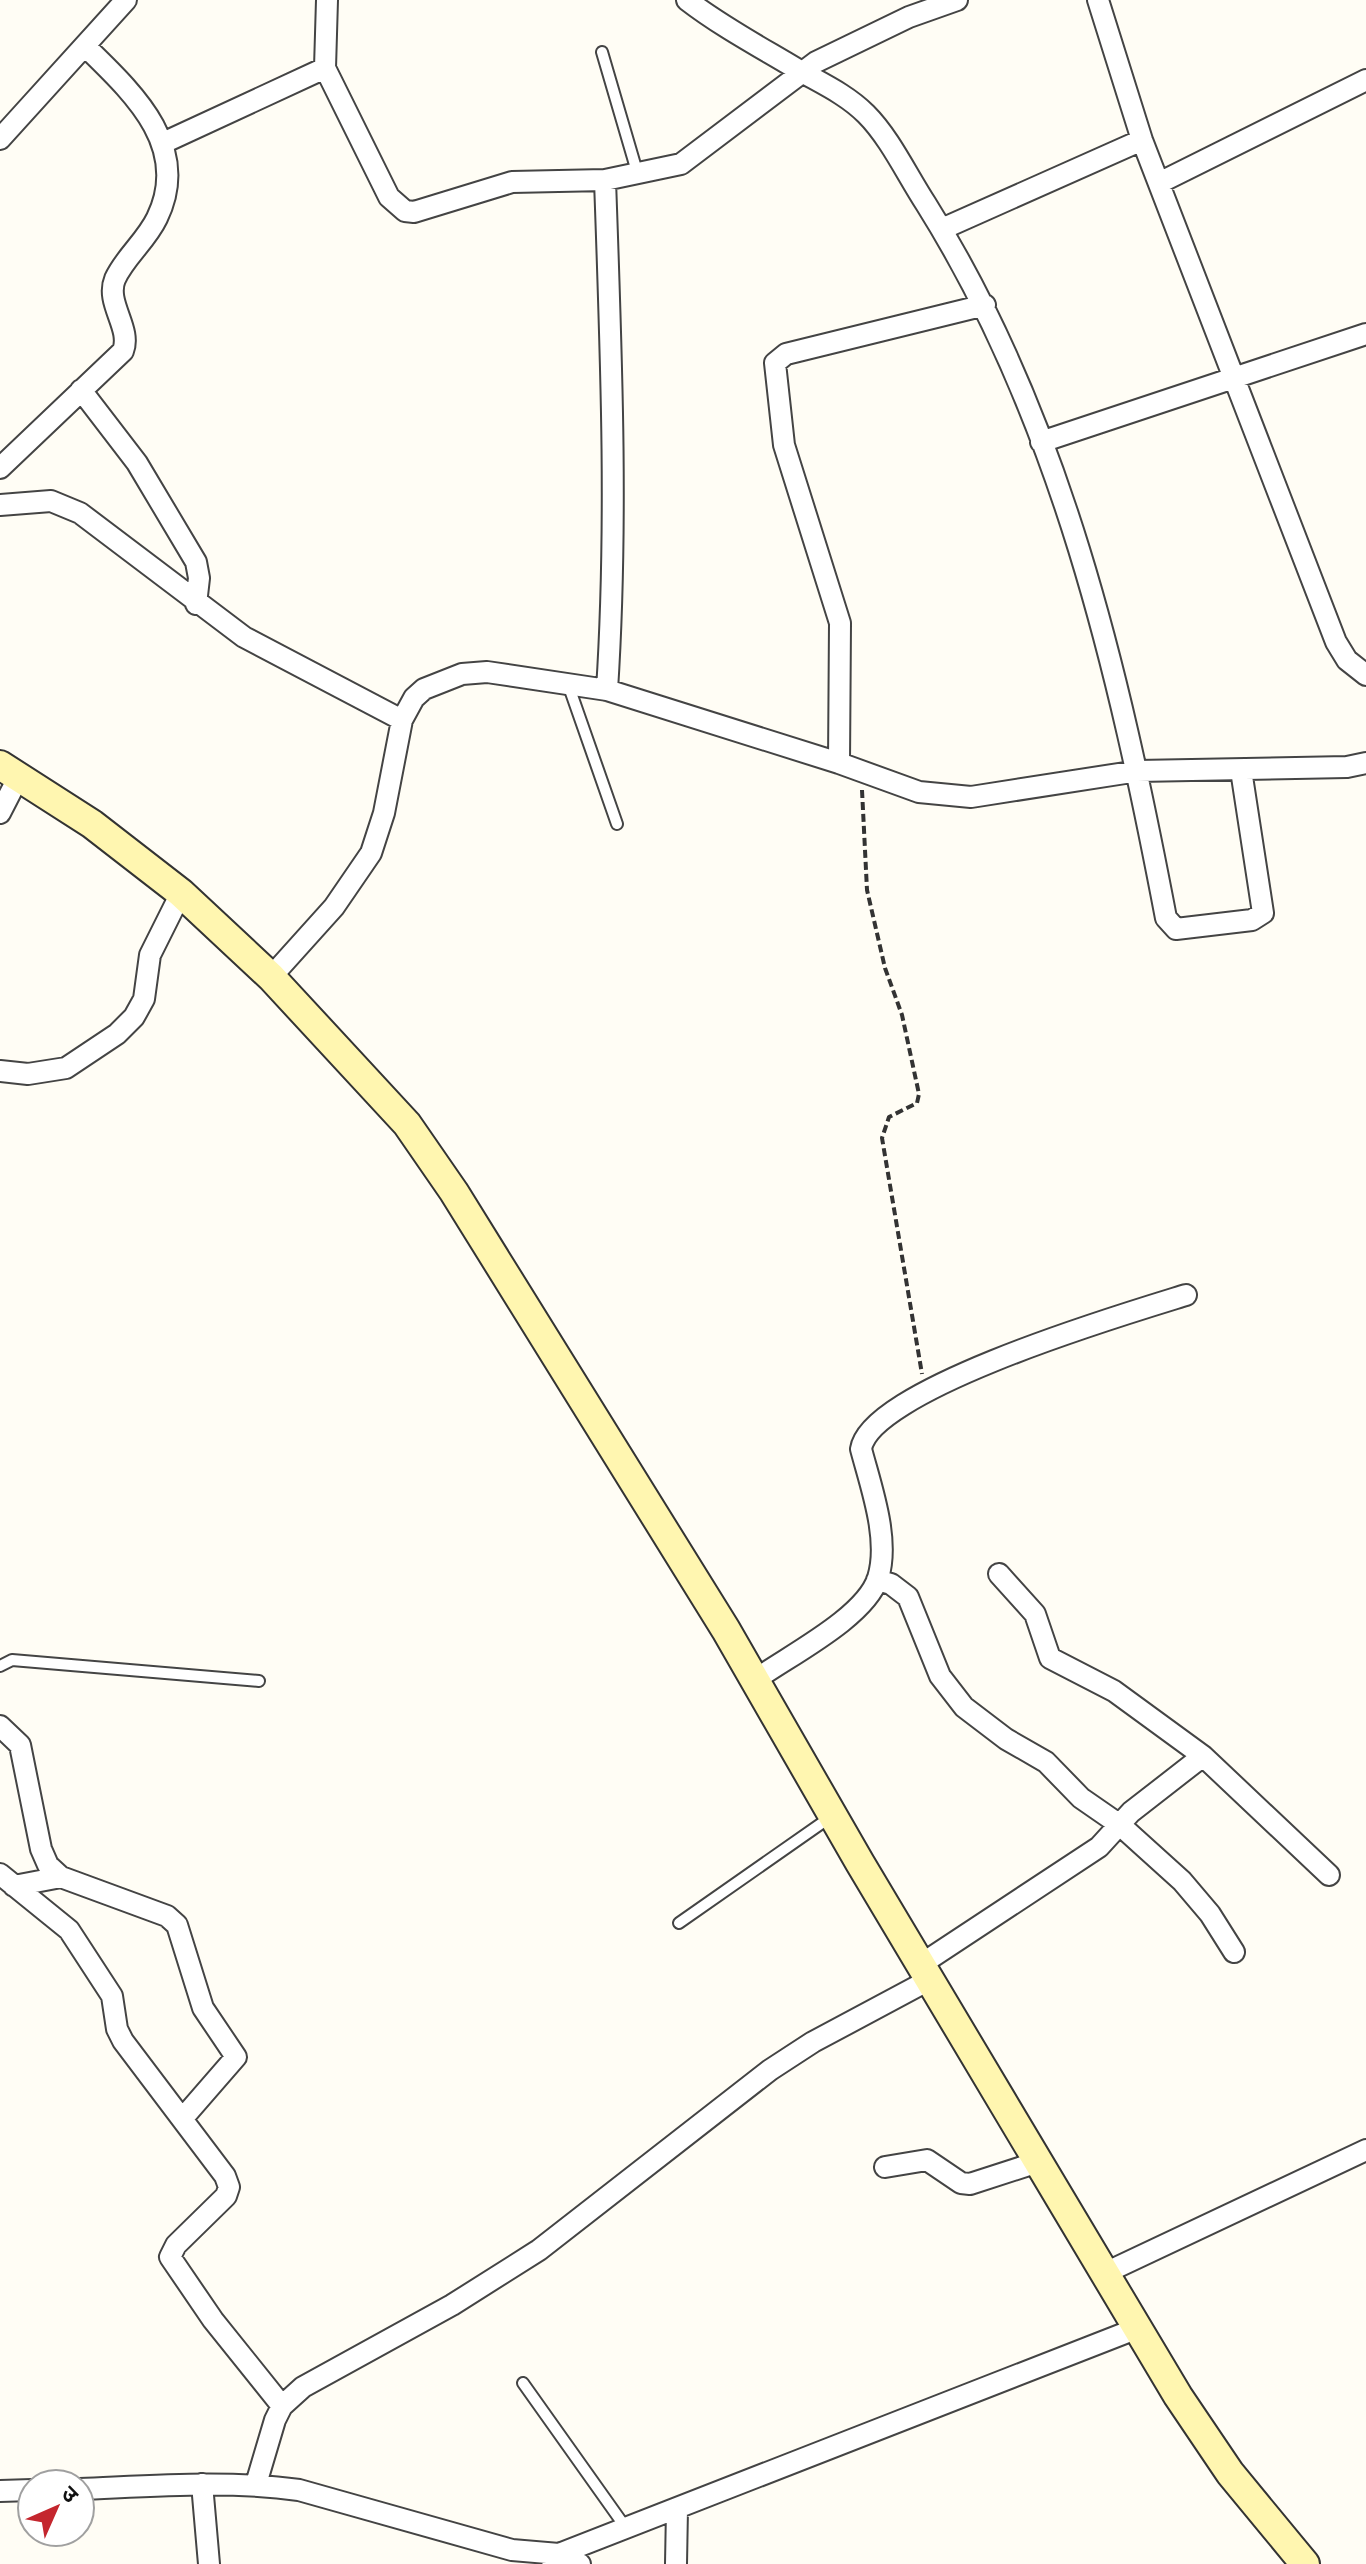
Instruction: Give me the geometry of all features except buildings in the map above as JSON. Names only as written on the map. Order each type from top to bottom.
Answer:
[{"type":"main road","points":[[9,771],[92,824],[181,893],[271,977],[407,1124],[454,1192],[726,1630],[832,1816],[1138,2328],[1230,2473],[1305,2564]]},
{"type":"street","points":[[0,139],[126,0]]},
{"type":"street","points":[[327,0],[325,68],[389,197],[405,211],[428,210],[512,182],[605,180],[681,164],[828,55],[957,0]]},
{"type":"street","points":[[687,0],[839,92],[869,116],[942,229],[985,305],[1041,442],[1103,630],[1138,771],[1166,918],[1172,926],[1181,929],[1252,920],[1263,913],[1241,770]]},
{"type":"street","points":[[1098,0],[1142,140],[1336,642],[1347,660],[1366,675]]},
{"type":"street","points":[[0,468],[125,346],[114,300],[114,281],[158,217],[166,192],[163,143],[153,119],[135,94],[85,46]]},
{"type":"street","points":[[163,143],[325,68]]},
{"type":"street","points":[[1159,183],[1366,80]]},
{"type":"street","points":[[942,229],[1142,140]]},
{"type":"street","points":[[605,180],[615,451],[614,569],[607,690]]},
{"type":"street","points":[[839,763],[840,623],[784,445],[775,363],[786,354],[985,305]]},
{"type":"street","points":[[1041,442],[1366,334]]},
{"type":"street","points":[[81,390],[137,463],[196,562],[199,578],[196,604]]},
{"type":"street","points":[[0,505],[51,501],[80,513],[196,604],[282,659],[402,720]]},
{"type":"street","points":[[271,977],[334,907],[371,853],[384,813],[402,720],[414,698],[424,689],[462,674],[487,672],[607,690],[839,763],[919,792],[971,797],[1138,771],[1241,770],[1366,763]]},
{"type":"street","points":[[0,813],[9,771]]},
{"type":"street","points":[[0,1071],[28,1074],[66,1068],[117,1034],[134,1017],[144,999],[150,955],[181,893]]},
{"type":"street","points":[[751,1674],[850,1615],[877,1580],[880,1547],[877,1516],[861,1449],[862,1440],[874,1425],[925,1395],[1016,1350],[1186,1295]]},
{"type":"street","points":[[999,1574],[1035,1614],[1046,1653],[1054,1662],[1114,1691],[1203,1756],[1329,1875]]},
{"type":"street","points":[[877,1580],[891,1584],[908,1597],[940,1676],[964,1707],[1006,1739],[1046,1762],[1081,1798],[1120,1825],[1197,1896],[1234,1952]]},
{"type":"street","points":[[0,1726],[20,1745],[41,1849],[48,1865],[61,1877],[167,1916],[177,1925],[203,2008],[236,2057],[183,2118]]},
{"type":"street","points":[[256,2484],[282,2406],[327,2371],[452,2305],[539,2250],[793,2055],[925,1973],[1099,1847],[1137,1807],[1203,1756]]},
{"type":"street","points":[[7,1880],[61,1877]]},
{"type":"street","points":[[7,1880],[69,1930],[112,1996],[119,2034],[183,2118],[229,2187],[220,2204],[176,2245],[170,2257],[213,2320],[282,2406]]},
{"type":"street","points":[[1105,2273],[1366,2150]]},
{"type":"street","points":[[885,2167],[927,2160],[961,2183],[970,2184],[1038,2162]]},
{"type":"street","points":[[545,2555],[576,2548],[627,2529],[1138,2328]]},
{"type":"street","points":[[202,2484],[209,2564]]},
{"type":"street","points":[[96,2488],[256,2484],[299,2490],[512,2550],[580,2564]]},
{"type":"street","points":[[676,2564],[677,2509]]},
{"type":"lane","points":[[602,52],[638,175]]},
{"type":"lane","points":[[568,684],[617,824]]},
{"type":"lane","points":[[0,1666],[12,1660],[259,1681]]},
{"type":"lane","points":[[679,1923],[832,1816]]},
{"type":"lane","points":[[523,2383],[627,2529]]},
{"type":"path","points":[[861,771],[867,890],[885,968],[902,1015],[919,1094],[917,1103],[889,1117],[882,1138],[925,1395]]}]
